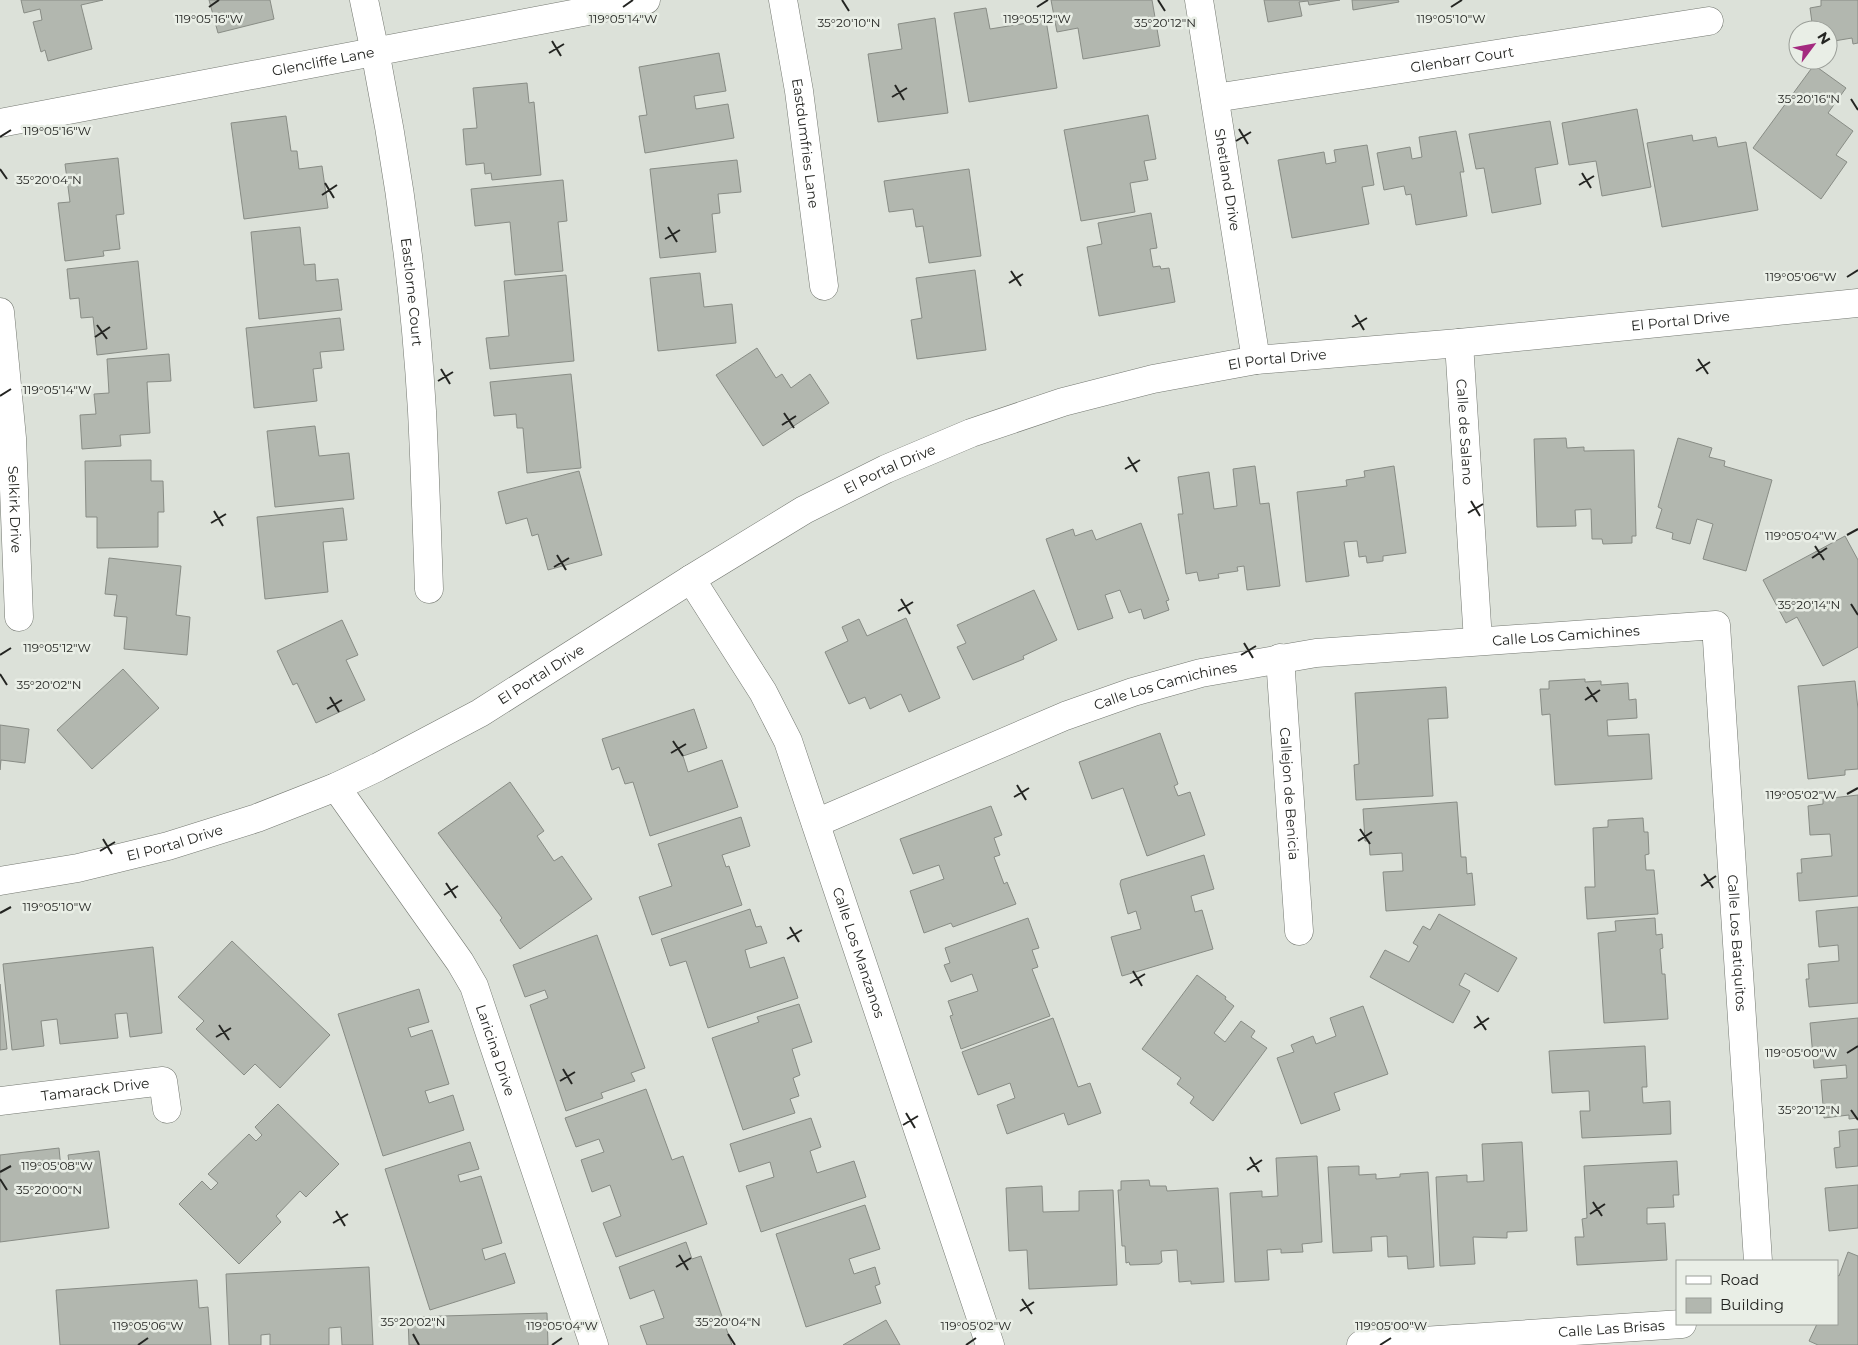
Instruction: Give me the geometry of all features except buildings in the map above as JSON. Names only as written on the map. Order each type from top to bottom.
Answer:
[{"type":"street","name":"Eastlorne Court","points":[[364,0],[393,154],[413,308],[422,411],[429,589]]},
{"type":"street","name":"Glencliffe Lane","points":[[0,123],[646,0]]},
{"type":"street","name":"Eastdumfries Lane","points":[[783,0],[799,91],[824,286]]},
{"type":"street","name":"Shetland Drive","points":[[1199,0],[1256,360]]},
{"type":"street","name":"Glenbarr Court","points":[[1215,98],[1710,21]]},
{"type":"street","name":"El Portal Drive","points":[[0,882],[78,868],[168,846],[256,818],[336,786],[378,767],[480,713],[691,579],[804,510],[886,469],[971,433],[1063,402],[1152,379],[1256,360],[1459,343],[1858,303]]},
{"type":"street","name":"Selkirk Drive","points":[[0,312],[12,438],[19,617]]},
{"type":"street","name":"Calle de Salano","points":[[1459,343],[1478,640]]},
{"type":"street","name":"Calle Los Manzanos","points":[[691,579],[763,692],[788,741],[990,1345]]},
{"type":"street","name":"Calle Los Camichines","points":[[816,823],[1073,713],[1133,692],[1201,673],[1316,653],[1478,640],[1716,625]]},
{"type":"street","name":"Calle Los Batiquitos","points":[[1716,625],[1758,1260]]},
{"type":"street","name":"Callejon de Benicia","points":[[1280,658],[1298,931]]},
{"type":"street","name":"Laricina Drive","points":[[336,786],[460,962],[474,986],[594,1345]]},
{"type":"street","name":"Tamarack Drive","points":[[0,1101],[163,1081],[167,1109]]},
{"type":"street","name":"Calle Las Brisas","points":[[1361,1345],[1676,1324]]}]
